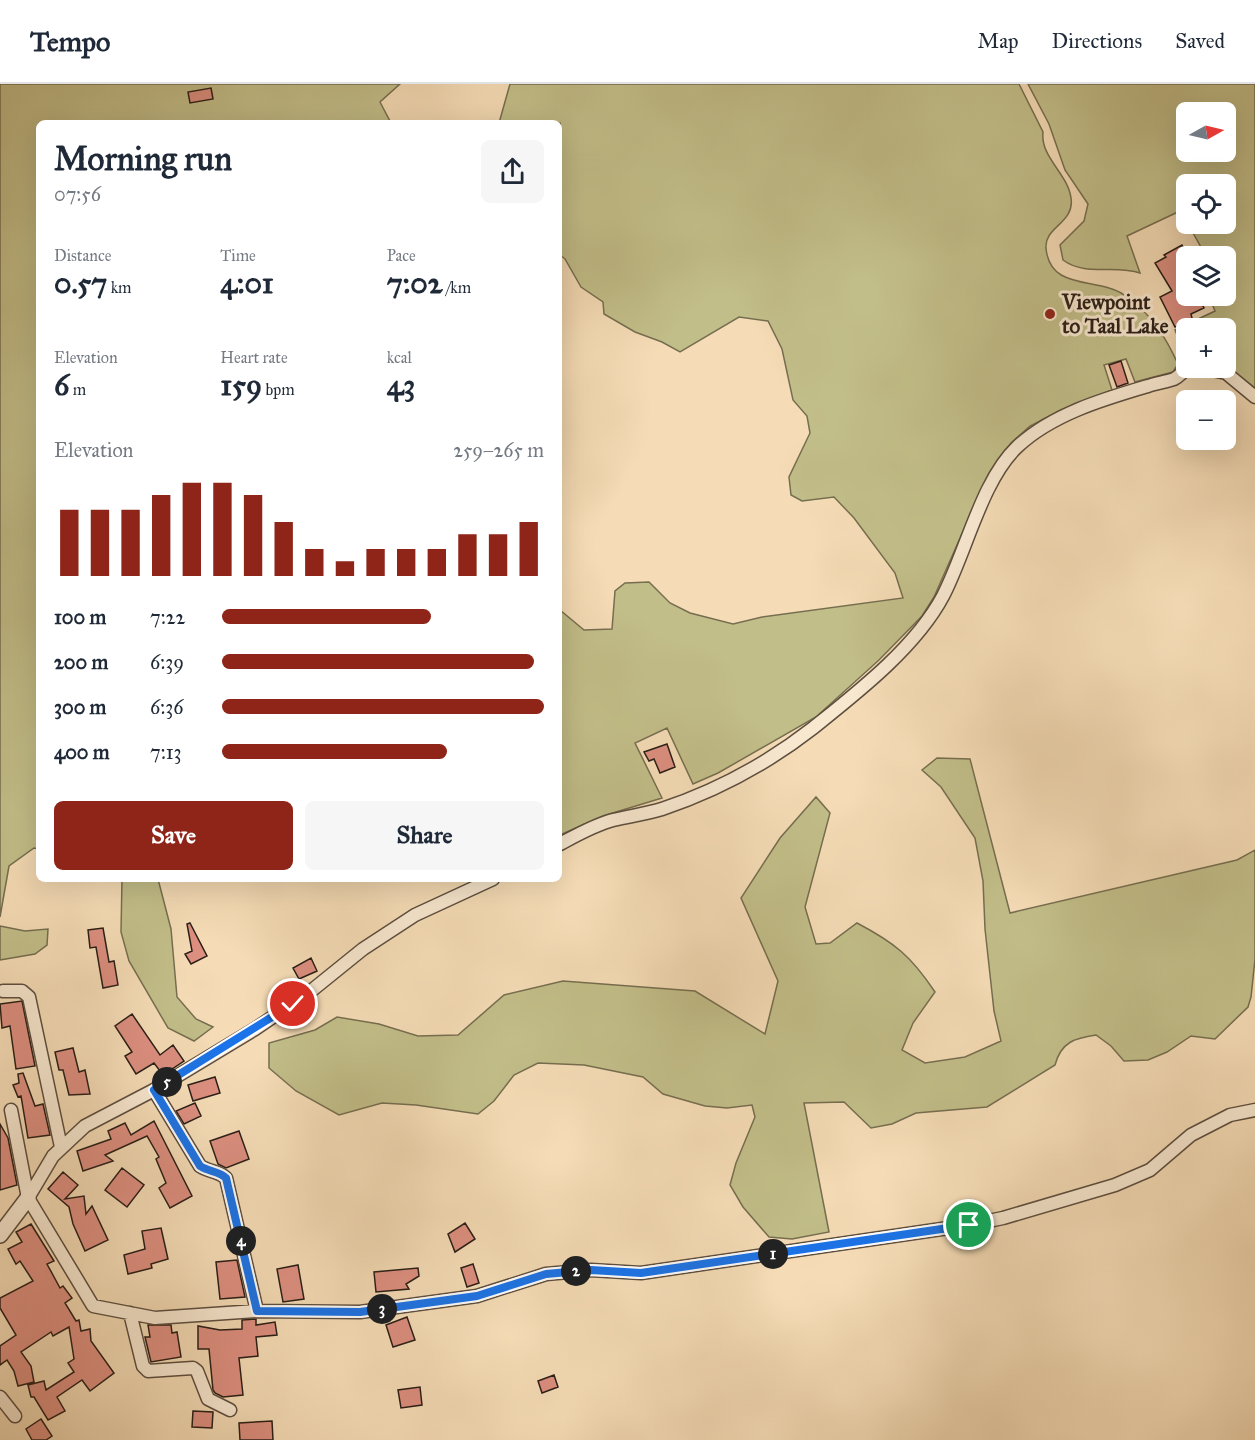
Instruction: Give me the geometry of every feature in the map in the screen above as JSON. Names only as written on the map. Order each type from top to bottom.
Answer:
[{"type":"street","points":[[562,843],[602,824],[661,809],[718,787],[760,764],[811,729],[876,674],[914,637],[932,614],[953,577],[990,487],[1017,447],[1035,432],[1059,419],[1123,394],[1176,377]]},
{"type":"street","points":[[1232,378],[1255,397]]},
{"type":"street","points":[[0,1235],[28,1198],[45,1168],[61,1147],[85,1126],[154,1090],[265,1022],[302,997],[363,949],[415,915],[486,882]]},
{"type":"street","points":[[3,991],[22,991],[29,997],[61,1147]]},
{"type":"street","points":[[154,1090],[200,1166],[208,1172],[221,1173],[226,1178],[257,1311]]},
{"type":"street","points":[[11,1110],[28,1198],[93,1306],[155,1318],[257,1311],[360,1312],[477,1296],[546,1274],[591,1270],[641,1273],[980,1223],[1115,1185],[1150,1170],[1191,1135],[1230,1115],[1255,1110]]},
{"type":"street","points":[[130,1313],[143,1366],[148,1371],[193,1368],[197,1371],[208,1400],[230,1410]]},
{"type":"street","points":[[0,1397],[15,1416]]},
{"type":"shaded area","points":[[0,84],[400,84],[380,102],[389,120],[36,120],[36,848],[9,866],[0,917]]},
{"type":"shaded area","points":[[510,84],[1019,84],[1043,132],[1043,141],[1050,158],[1065,181],[1071,198],[1068,213],[1047,241],[1049,260],[1061,275],[1125,295],[1158,328],[1176,360],[1176,367],[1173,372],[1135,382],[1126,359],[1104,365],[1112,390],[1061,410],[1030,426],[1011,443],[984,484],[934,597],[922,616],[879,660],[816,717],[718,773],[693,784],[667,728],[635,743],[662,798],[603,816],[562,834],[562,612],[584,630],[612,629],[615,591],[625,583],[649,582],[670,603],[690,613],[733,624],[762,617],[903,598],[895,573],[854,518],[834,497],[802,501],[791,495],[789,477],[810,433],[807,416],[793,400],[782,349],[768,321],[739,317],[680,352],[662,342],[635,332],[604,314],[603,302],[581,287],[562,257],[562,120],[500,120]]},
{"type":"shaded area","points":[[1028,84],[1255,84],[1255,388],[1236,374],[1236,318],[1200,318],[1215,311],[1213,306],[1236,306],[1236,246],[1200,246],[1194,234],[1236,234],[1236,174],[1176,174],[1176,213],[1127,236],[1140,273],[1081,268],[1063,260],[1060,245],[1084,221],[1088,204],[1065,170],[1049,124]]},
{"type":"shaded area","points":[[937,758],[970,759],[1010,913],[1237,860],[1255,850],[1255,959],[1248,1007],[1215,1039],[1191,1036],[1167,1052],[1148,1060],[1124,1061],[1111,1046],[1096,1035],[1075,1040],[1061,1051],[1055,1065],[987,1107],[916,1113],[892,1124],[871,1128],[844,1102],[804,1103],[829,1232],[792,1239],[769,1237],[743,1207],[730,1185],[736,1163],[755,1117],[752,1105],[727,1108],[705,1106],[663,1094],[643,1077],[584,1065],[538,1063],[514,1075],[494,1101],[478,1114],[416,1105],[382,1103],[339,1115],[296,1091],[269,1068],[269,1043],[315,1030],[337,1017],[379,1024],[418,1036],[458,1035],[504,995],[563,981],[695,991],[765,1034],[778,981],[741,898],[780,838],[816,797],[830,813],[805,907],[816,944],[830,943],[857,923],[882,937],[910,960],[935,992],[913,1023],[902,1050],[925,1063],[965,1057],[1001,1041],[994,1011],[985,929],[983,881],[975,838],[941,787],[922,770]]},
{"type":"shaded area","points":[[122,882],[159,882],[171,929],[177,997],[196,1019],[213,1027],[194,1041],[168,1028],[129,961],[121,932]]},
{"type":"shaded area","points":[[0,926],[25,931],[48,929],[47,945],[35,954],[0,960]]},
{"type":"building","points":[[211,88],[213,99],[190,103],[188,92]]},
{"type":"building","points":[[1176,248],[1176,306],[1203,306],[1204,308],[1191,314],[1192,318],[1176,318],[1175,327],[1160,297],[1172,291],[1155,263],[1166,257],[1164,255]]},
{"type":"building","points":[[1121,361],[1128,383],[1117,387],[1109,365]]},
{"type":"building","points":[[667,744],[675,767],[660,773],[654,759],[649,761],[644,752]]},
{"type":"building","points":[[190,923],[207,956],[191,964],[185,954],[192,951],[187,924]]},
{"type":"building","points":[[103,928],[109,962],[114,961],[118,985],[103,988],[96,947],[90,948],[88,930]]},
{"type":"building","points":[[311,958],[317,971],[299,979],[293,968]]},
{"type":"building","points":[[22,1001],[35,1066],[16,1069],[10,1026],[2,1028],[0,1004]]},
{"type":"building","points":[[132,1014],[160,1055],[173,1045],[184,1061],[163,1075],[154,1063],[136,1074],[125,1056],[132,1052],[115,1026]]},
{"type":"building","points":[[73,1048],[79,1072],[85,1070],[90,1094],[69,1095],[63,1070],[59,1070],[55,1052]]},
{"type":"building","points":[[23,1073],[35,1106],[43,1104],[50,1135],[28,1138],[21,1096],[18,1097],[13,1085],[19,1083],[18,1074]]},
{"type":"building","points":[[215,1077],[220,1093],[193,1101],[188,1085]]},
{"type":"building","points":[[195,1103],[201,1116],[184,1124],[176,1111]]},
{"type":"building","points":[[154,1121],[192,1196],[170,1208],[159,1188],[166,1183],[156,1159],[159,1157],[147,1136],[105,1155],[113,1161],[83,1171],[77,1151],[111,1139],[108,1131],[125,1123],[131,1135]]},
{"type":"building","points":[[0,1124],[8,1138],[17,1185],[0,1190]]},
{"type":"building","points":[[239,1131],[249,1159],[226,1168],[218,1164],[210,1141]]},
{"type":"building","points":[[122,1168],[144,1185],[127,1207],[105,1190]]},
{"type":"building","points":[[63,1172],[78,1185],[65,1199],[84,1196],[86,1214],[92,1206],[108,1240],[85,1251],[73,1224],[69,1207],[48,1189]]},
{"type":"building","points":[[465,1223],[475,1239],[455,1252],[448,1234]]},
{"type":"building","points":[[31,1224],[54,1261],[47,1264],[60,1288],[63,1286],[72,1298],[65,1303],[76,1321],[79,1320],[81,1331],[90,1329],[91,1341],[114,1373],[90,1391],[82,1380],[57,1397],[65,1411],[48,1420],[34,1397],[31,1397],[28,1385],[44,1381],[46,1390],[74,1372],[68,1363],[74,1359],[69,1327],[53,1336],[51,1332],[21,1352],[31,1366],[34,1382],[18,1386],[14,1371],[7,1360],[0,1365],[0,1346],[16,1335],[0,1308],[0,1298],[33,1281],[20,1261],[16,1264],[8,1249],[22,1242],[16,1232]]},
{"type":"building","points":[[161,1228],[168,1259],[151,1264],[152,1268],[128,1274],[124,1255],[145,1249],[142,1231]]},
{"type":"building","points":[[237,1260],[245,1297],[220,1299],[216,1262]]},
{"type":"building","points":[[473,1264],[479,1283],[467,1287],[461,1268]]},
{"type":"building","points":[[298,1265],[304,1299],[283,1302],[277,1269]]},
{"type":"building","points":[[418,1268],[419,1276],[406,1284],[409,1289],[376,1292],[374,1272]]},
{"type":"building","points":[[407,1317],[415,1340],[393,1347],[386,1325]]},
{"type":"building","points":[[256,1319],[256,1325],[275,1322],[277,1335],[256,1337],[258,1356],[239,1358],[243,1395],[223,1397],[213,1390],[209,1349],[198,1349],[198,1326],[220,1330],[242,1329],[242,1320]]},
{"type":"building","points":[[148,1325],[171,1325],[172,1333],[177,1332],[181,1357],[151,1362],[145,1337],[150,1337]]},
{"type":"building","points":[[554,1375],[558,1387],[542,1393],[538,1381]]},
{"type":"building","points":[[420,1387],[422,1405],[401,1408],[398,1390]]},
{"type":"building","points":[[193,1411],[213,1412],[212,1428],[192,1427]]},
{"type":"building","points":[[41,1419],[52,1436],[46,1440],[32,1440],[26,1429]]},
{"type":"building","points":[[272,1421],[273,1440],[240,1440],[239,1423]]},
{"type":"place","name":"Viewpoint to Taal Lake","points":[[1050,314]]},
{"type":"route","points":[[293,1004],[154,1090],[200,1166],[208,1172],[221,1173],[226,1178],[257,1311],[360,1312],[477,1296],[546,1274],[591,1270],[641,1273],[969,1225]]}]
